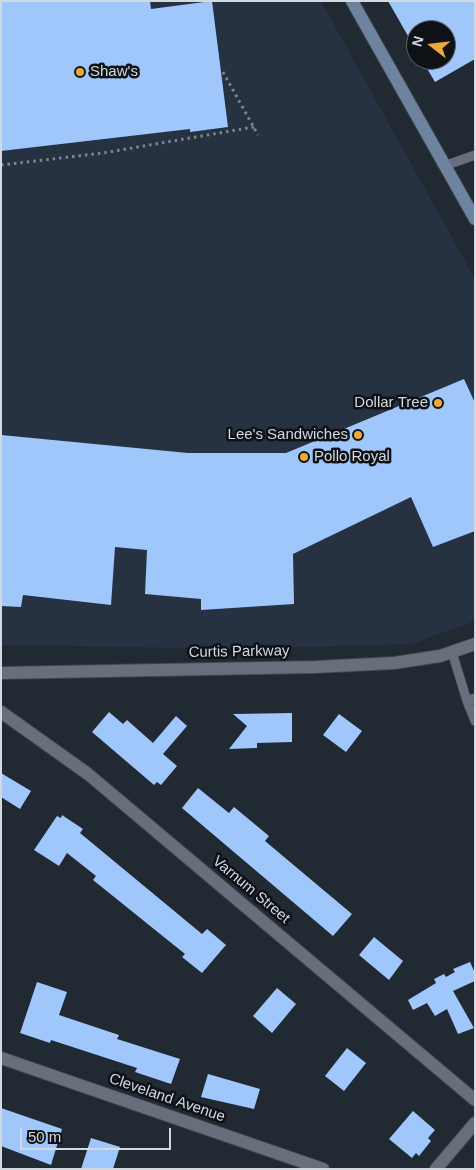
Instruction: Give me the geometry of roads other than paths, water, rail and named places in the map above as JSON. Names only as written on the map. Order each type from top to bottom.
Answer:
[{"type":"main road","points":[[352,1],[475,219]]},
{"type":"street","name":"Curtis Parkway","points":[[1,672],[315,667],[394,663],[452,652],[475,644]]},
{"type":"street","name":"Varnum Street","points":[[1,712],[88,774],[475,1100]]},
{"type":"street","name":"Cleveland Avenue","points":[[1,1058],[323,1169]]},
{"type":"street","points":[[436,1169],[475,1123]]},
{"type":"lane","points":[[444,166],[475,155]]},
{"type":"lane","points":[[452,652],[471,699],[475,721]]},
{"type":"place","name":"Shaw's","points":[[80,72]]},
{"type":"place","name":"Dollar Tree","points":[[438,403]]},
{"type":"place","name":"Lee's Sandwiches","points":[[358,435]]},
{"type":"place","name":"Pollo Royal","points":[[304,457]]}]
